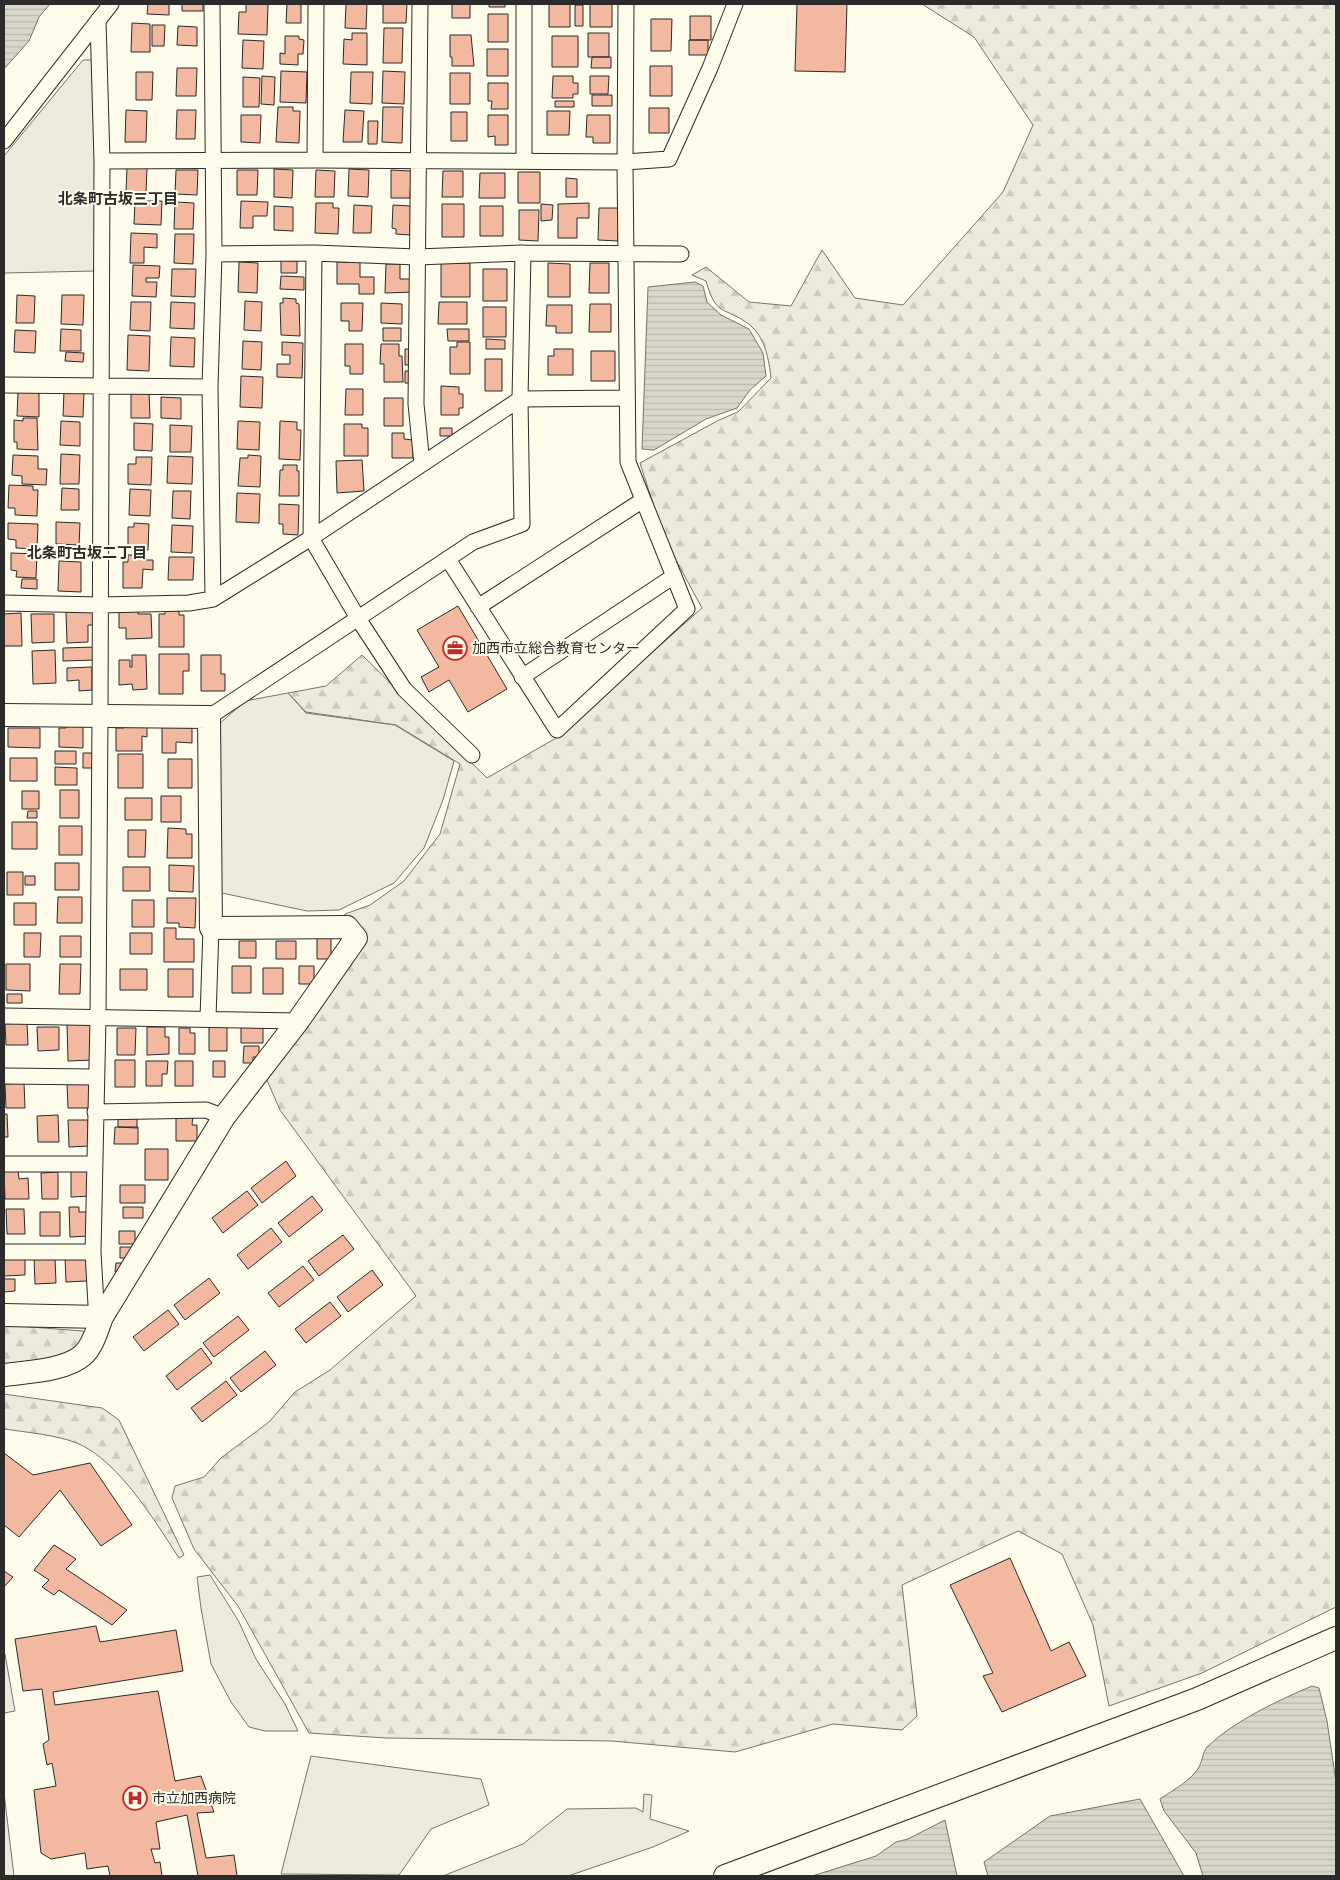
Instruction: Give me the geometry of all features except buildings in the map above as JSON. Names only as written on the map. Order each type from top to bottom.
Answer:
[{"type":"street","points":[[4,141],[111,4]]},
{"type":"street","points":[[212,4],[214,254],[210,387],[213,599]]},
{"type":"street","points":[[315,160],[316,4]]},
{"type":"street","points":[[420,4],[416,404],[422,464]]},
{"type":"street","points":[[524,4],[524,161]]},
{"type":"street","points":[[448,559],[557,730],[687,609],[628,462],[625,254],[626,4]]},
{"type":"street","points":[[102,161],[625,162],[669,159],[710,68],[736,4]]},
{"type":"street","points":[[98,20],[102,161],[100,715],[98,1019],[95,1077],[93,1252],[96,1304],[102,1318]]},
{"type":"street","points":[[214,254],[314,253],[417,257],[524,253],[681,254]]},
{"type":"street","points":[[314,253],[311,538],[358,620],[404,689],[472,755]]},
{"type":"street","points":[[4,715],[209,717],[473,542],[522,524],[520,399],[524,253]]},
{"type":"street","points":[[4,385],[210,387]]},
{"type":"street","points":[[4,603],[100,605],[189,603],[213,599],[311,538],[520,399],[626,398]]},
{"type":"street","points":[[478,607],[643,500]]},
{"type":"street","points":[[522,677],[674,576]]},
{"type":"street","points":[[208,1018],[211,928],[209,717]]},
{"type":"street","points":[[4,1375],[55,1368],[82,1356],[94,1339],[102,1318],[224,1117],[298,1021],[356,938],[346,927],[211,928]]},
{"type":"street","points":[[4,1016],[298,1021]]},
{"type":"street","points":[[4,1076],[95,1077]]},
{"type":"street","points":[[95,1112],[206,1110],[224,1117]]},
{"type":"street","points":[[4,1164],[95,1164]]},
{"type":"street","points":[[4,1252],[93,1252]]},
{"type":"street","points":[[4,1315],[102,1318]]},
{"type":"street","points":[[725,1876],[1197,1699],[1336,1638]]},
{"type":"green space","points":[[922,4],[1336,4],[1336,1607],[1202,1673],[1109,1706],[1093,1625],[1062,1554],[1018,1531],[902,1585],[917,1716],[902,1730],[833,1724],[735,1752],[612,1741],[386,1738],[309,1733],[238,1606],[194,1549],[172,1498],[175,1486],[204,1477],[221,1458],[269,1422],[295,1392],[330,1370],[416,1296],[280,1110],[263,1071],[350,935],[343,919],[345,914],[370,905],[404,881],[440,834],[460,764],[396,725],[306,712],[288,693],[326,686],[362,655],[487,778],[556,738],[702,608],[664,538],[640,463],[719,420],[738,412],[771,378],[763,342],[755,330],[741,319],[722,310],[714,301],[706,281],[692,275],[706,267],[749,302],[791,306],[822,250],[855,298],[903,305],[1003,192],[1033,125],[974,37]]},
{"type":"green space","points":[[83,60],[96,60],[95,271],[4,273],[4,156]]},
{"type":"green space","points":[[288,693],[306,713],[395,725],[454,761],[443,800],[424,848],[394,883],[339,910],[307,911],[217,892],[217,726],[245,701]]},
{"type":"green space","points":[[4,1325],[83,1331],[85,1337],[73,1355],[4,1365]]},
{"type":"green space","points":[[4,1394],[102,1408],[119,1420],[184,1555],[179,1558],[158,1525],[131,1489],[101,1458],[85,1447],[68,1440],[4,1429]]},
{"type":"shaded area","points":[[4,4],[50,4],[39,17],[29,41],[4,69]]},
{"type":"shaded area","points":[[695,282],[703,286],[707,302],[721,315],[749,329],[763,353],[766,376],[750,390],[737,408],[706,419],[654,450],[642,449],[648,287]]},
{"type":"shaded area","points":[[210,1575],[239,1622],[256,1659],[285,1704],[298,1731],[265,1731],[249,1727],[231,1702],[211,1664],[201,1608],[197,1577]]},
{"type":"shaded area","points":[[5,1654],[15,1711],[4,1713],[4,1656]]},
{"type":"shaded area","points":[[1312,1686],[1319,1688],[1327,1721],[1336,1782],[1336,1876],[1203,1876],[1196,1853],[1164,1811],[1160,1799],[1182,1785],[1196,1772],[1206,1748],[1231,1728],[1257,1712]]},
{"type":"shaded area","points":[[311,1756],[481,1779],[489,1805],[431,1829],[399,1875],[281,1874]]},
{"type":"shaded area","points":[[4,1793],[14,1876],[4,1876]]},
{"type":"shaded area","points":[[644,1794],[652,1795],[650,1819],[689,1831],[653,1847],[568,1876],[443,1876],[523,1844],[567,1809],[636,1808],[643,1812]]},
{"type":"shaded area","points":[[1140,1799],[1184,1876],[988,1876],[984,1862],[1050,1816]]},
{"type":"shaded area","points":[[945,1820],[957,1876],[812,1876],[876,1856],[896,1842],[908,1839]]},
{"type":"place","name":"加西市立総合教育センター","points":[[455,648]]},
{"type":"place","name":"市立加西病院","points":[[135,1798]]},
{"type":"district","name":"北条町古坂三丁目","points":[[118,199]]},
{"type":"district","name":"北条町古坂二丁目","points":[[87,553]]}]
